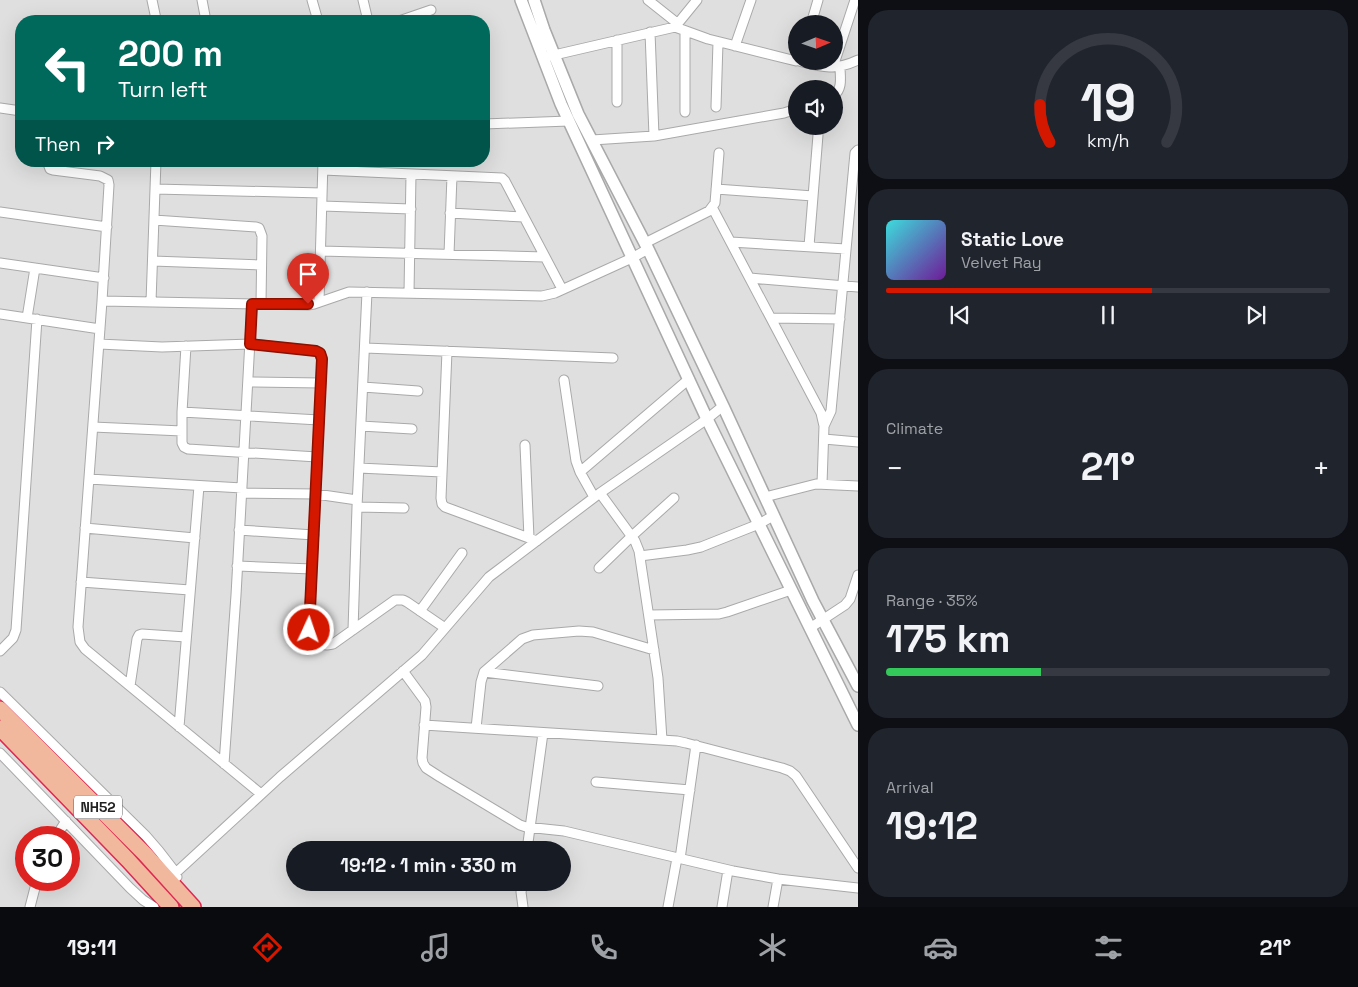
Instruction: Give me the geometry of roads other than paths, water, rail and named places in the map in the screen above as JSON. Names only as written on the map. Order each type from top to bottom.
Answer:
[{"type":"highway","name":"NH52","points":[[0,709],[138,847],[172,876],[189,903]]},
{"type":"highway","name":"NH52","points":[[0,728],[171,907]]},
{"type":"street","points":[[152,0],[155,15]]},
{"type":"street","points":[[202,0],[205,15]]},
{"type":"street","points":[[312,0],[316,15]]},
{"type":"street","points":[[363,0],[367,15]]},
{"type":"street","points":[[521,0],[646,246],[723,406],[773,516],[858,686]]},
{"type":"street","points":[[534,0],[561,104],[707,419],[858,725]]},
{"type":"street","points":[[648,0],[685,31],[718,42],[788,58]]},
{"type":"street","points":[[548,56],[676,25],[697,0]]},
{"type":"street","points":[[735,46],[751,0]]},
{"type":"street","points":[[814,15],[818,0]]},
{"type":"street","points":[[843,42],[855,0]]},
{"type":"street","points":[[416,15],[431,10]]},
{"type":"street","points":[[685,31],[685,112]]},
{"type":"street","points":[[650,32],[654,136]]},
{"type":"street","points":[[617,40],[617,102]]},
{"type":"street","points":[[716,107],[718,42]]},
{"type":"street","points":[[843,65],[858,60]]},
{"type":"street","points":[[0,111],[15,111]]},
{"type":"street","points":[[592,140],[654,136],[788,111]]},
{"type":"street","points":[[490,124],[569,121]]},
{"type":"street","points":[[809,246],[818,135]]},
{"type":"street","points":[[824,426],[831,411],[854,153],[858,150]]},
{"type":"street","points":[[102,301],[308,304],[319,302],[344,292],[542,296],[562,290],[632,258],[646,246],[709,211],[715,203],[719,153]]},
{"type":"street","points":[[49,167],[53,170],[100,176],[108,180],[109,185],[104,278],[78,627],[80,642],[130,686],[261,794]]},
{"type":"street","points":[[151,302],[156,167]]},
{"type":"street","points":[[319,302],[323,167]]},
{"type":"street","points":[[334,167],[411,174],[502,178],[562,290]]},
{"type":"street","points":[[409,293],[411,174]]},
{"type":"street","points":[[449,254],[452,176]]},
{"type":"street","points":[[155,189],[322,193]]},
{"type":"street","points":[[716,189],[813,196]]},
{"type":"street","points":[[322,206],[411,209]]},
{"type":"street","points":[[712,207],[821,414],[824,426],[822,484]]},
{"type":"street","points":[[0,212],[107,227]]},
{"type":"street","points":[[450,213],[524,216]]},
{"type":"street","points":[[154,220],[256,227],[262,232],[261,266],[250,344],[224,764]]},
{"type":"street","points":[[731,242],[846,248]]},
{"type":"street","points":[[321,251],[545,257]]},
{"type":"street","points":[[153,261],[261,266]]},
{"type":"street","points":[[0,263],[104,278]]},
{"type":"street","points":[[27,318],[35,268]]},
{"type":"street","points":[[750,278],[858,287]]},
{"type":"street","points":[[353,630],[357,504],[368,292]]},
{"type":"street","points":[[0,314],[100,329]]},
{"type":"street","points":[[771,318],[840,318]]},
{"type":"street","points":[[0,651],[13,638],[16,630],[37,319]]},
{"type":"street","points":[[99,344],[162,347],[250,344],[320,353],[322,359],[309,630],[312,638],[317,644],[334,644],[395,600],[407,602],[445,628]]},
{"type":"street","points":[[186,346],[182,412],[182,443],[184,447],[188,449],[317,457]]},
{"type":"street","points":[[365,348],[613,358]]},
{"type":"street","points":[[448,351],[440,498],[442,504],[445,507],[533,539]]},
{"type":"street","points":[[580,472],[688,379]]},
{"type":"street","points":[[564,380],[576,461],[580,472],[638,546],[658,678],[662,740]]},
{"type":"street","points":[[248,382],[321,383]]},
{"type":"street","points":[[363,387],[418,391]]},
{"type":"street","points":[[0,692],[146,836],[159,850],[172,876],[261,794],[422,654],[488,578],[533,539],[723,406]]},
{"type":"street","points":[[182,412],[319,420]]},
{"type":"street","points":[[93,426],[182,431]]},
{"type":"street","points":[[361,426],[412,429]]},
{"type":"street","points":[[824,439],[858,442]]},
{"type":"street","points":[[525,446],[533,539]]},
{"type":"street","points":[[359,468],[442,472]]},
{"type":"street","points":[[89,478],[242,491],[316,494],[357,504],[404,508]]},
{"type":"street","points":[[765,498],[816,484],[858,486]]},
{"type":"street","points":[[179,727],[199,486]]},
{"type":"street","points":[[599,568],[674,498]]},
{"type":"street","points":[[640,556],[694,549],[759,524],[773,516]]},
{"type":"street","points":[[85,528],[195,538]]},
{"type":"street","points":[[239,530],[314,535]]},
{"type":"street","points":[[420,611],[462,553]]},
{"type":"street","points":[[237,566],[312,569]]},
{"type":"street","points":[[810,628],[845,605],[850,599],[858,576]]},
{"type":"street","points":[[81,582],[190,590]]},
{"type":"street","points":[[649,615],[719,614],[791,590]]},
{"type":"street","points":[[476,728],[481,682],[484,672],[522,639],[533,635],[579,631],[593,632],[654,650]]},
{"type":"street","points":[[130,686],[139,635],[186,637]]},
{"type":"street","points":[[403,671],[425,701],[422,758],[426,768],[515,822],[526,827],[564,831],[728,870],[778,879],[858,888]]},
{"type":"street","points":[[484,672],[598,686]]},
{"type":"street","points":[[424,725],[662,740],[696,745],[782,768],[796,776],[858,868]]},
{"type":"street","points":[[529,841],[543,733]]},
{"type":"street","points":[[668,907],[690,790],[696,745]]},
{"type":"street","points":[[0,753],[130,888],[154,907]]},
{"type":"street","points":[[596,782],[690,790]]},
{"type":"street","points":[[63,826],[66,821]]},
{"type":"street","points":[[722,907],[728,870]]},
{"type":"street","points":[[773,907],[778,879]]},
{"type":"street","points":[[30,907],[35,891]]},
{"type":"street","points":[[522,891],[523,907]]}]
